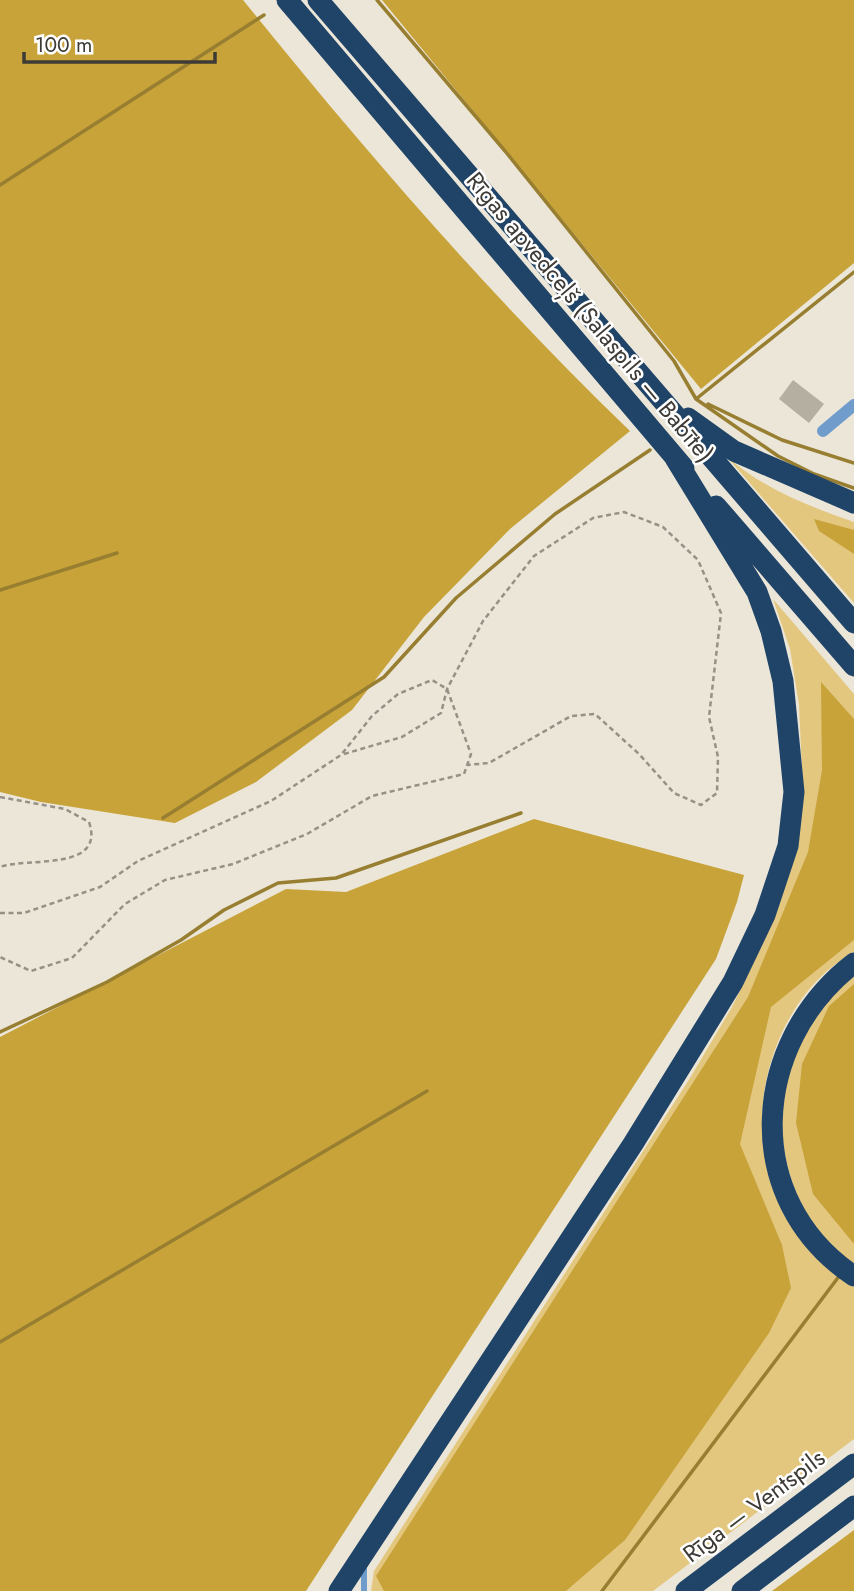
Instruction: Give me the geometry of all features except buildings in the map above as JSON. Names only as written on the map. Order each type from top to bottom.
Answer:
[{"type":"highway","name":"Rīgas apvedceļš (Salaspils — Babīte)","points":[[287,0],[854,666]]},
{"type":"highway","name":"Rīgas apvedceļš (Salaspils — Babīte)","points":[[318,0],[854,623]]},
{"type":"highway","points":[[651,388],[734,451],[854,503]]},
{"type":"highway","points":[[339,1591],[633,1144],[733,982],[765,915],[788,846],[793,778],[783,681],[771,631],[757,592],[675,458]]},
{"type":"highway","points":[[854,963],[828,983],[797,1025],[780,1069],[772,1124],[778,1166],[800,1222],[822,1250],[854,1276]]},
{"type":"highway","name":"Rīga — Ventspils","points":[[686,1591],[854,1464]]},
{"type":"highway","points":[[742,1591],[854,1506]]},
{"type":"street","points":[[823,430],[854,405]]},
{"type":"lane","points":[[364,1554],[364,1591]]},
{"type":"path","points":[[0,913],[24,913],[100,887],[138,861],[271,801],[341,755],[402,737],[441,713],[447,689],[483,621],[534,556],[593,517],[624,512],[663,527],[698,560],[721,613],[709,717],[718,757],[717,793],[701,805],[674,793],[639,754],[595,714],[571,716],[489,763],[467,765]]},
{"type":"path","points":[[0,957],[32,971],[72,958],[125,904],[165,880],[233,864],[307,834],[372,796],[464,774],[471,754],[447,689],[432,680],[398,694],[372,716],[341,755]]},
{"type":"path","points":[[0,797],[65,808],[89,822],[92,832],[86,849],[74,858],[15,861],[0,867]]},
{"type":"shaded area","points":[[0,0],[243,0],[335,112],[478,275],[630,431],[510,529],[424,617],[352,710],[256,782],[175,823],[41,802],[0,792]]},
{"type":"shaded area","points":[[382,0],[854,0],[854,263],[701,389]]},
{"type":"shaded area","points":[[727,457],[771,487],[803,503],[854,522],[854,603]]},
{"type":"shaded area","points":[[814,519],[854,530],[854,554],[819,531]]},
{"type":"shaded area","points":[[773,599],[854,694],[854,952],[828,970],[807,992],[789,1019],[776,1048],[762,1111],[763,1143],[773,1184],[812,1249],[854,1287],[854,1439],[653,1591],[371,1591],[374,1571],[690,1078],[732,1007],[771,926],[803,793],[799,705],[790,649]]},
{"type":"shaded area","points":[[821,682],[854,719],[854,940],[771,1007],[740,1144],[782,1245],[791,1288],[769,1333],[625,1540],[566,1591],[384,1591],[376,1576],[748,997],[808,852],[822,770]]},
{"type":"shaded area","points":[[534,819],[744,875],[737,902],[716,959],[306,1591],[0,1591],[0,1037],[286,889],[346,892]]},
{"type":"shaded area","points":[[854,974],[854,1265],[823,1237],[794,1187],[783,1139],[782,1114],[791,1064],[805,1030],[824,1004]]},
{"type":"shaded area","points":[[854,984],[854,1244],[813,1194],[796,1123],[802,1064],[829,1006]]},
{"type":"shaded area","points":[[854,1530],[854,1591],[772,1591]]},
{"type":"waterway","points":[[377,0],[505,151],[674,361],[696,399],[778,456],[814,474],[854,488]]},
{"type":"waterway","points":[[0,185],[264,15]]},
{"type":"waterway","points":[[696,399],[854,272]]},
{"type":"waterway","points":[[708,404],[782,440],[854,463]]},
{"type":"waterway","points":[[163,818],[384,677],[456,598],[555,514],[650,450]]},
{"type":"waterway","points":[[0,590],[117,553]]},
{"type":"waterway","points":[[0,1032],[107,982],[181,940],[224,910],[278,883],[336,878],[521,813]]},
{"type":"waterway","points":[[0,1342],[427,1091]]},
{"type":"waterway","points":[[602,1591],[840,1275]]}]
